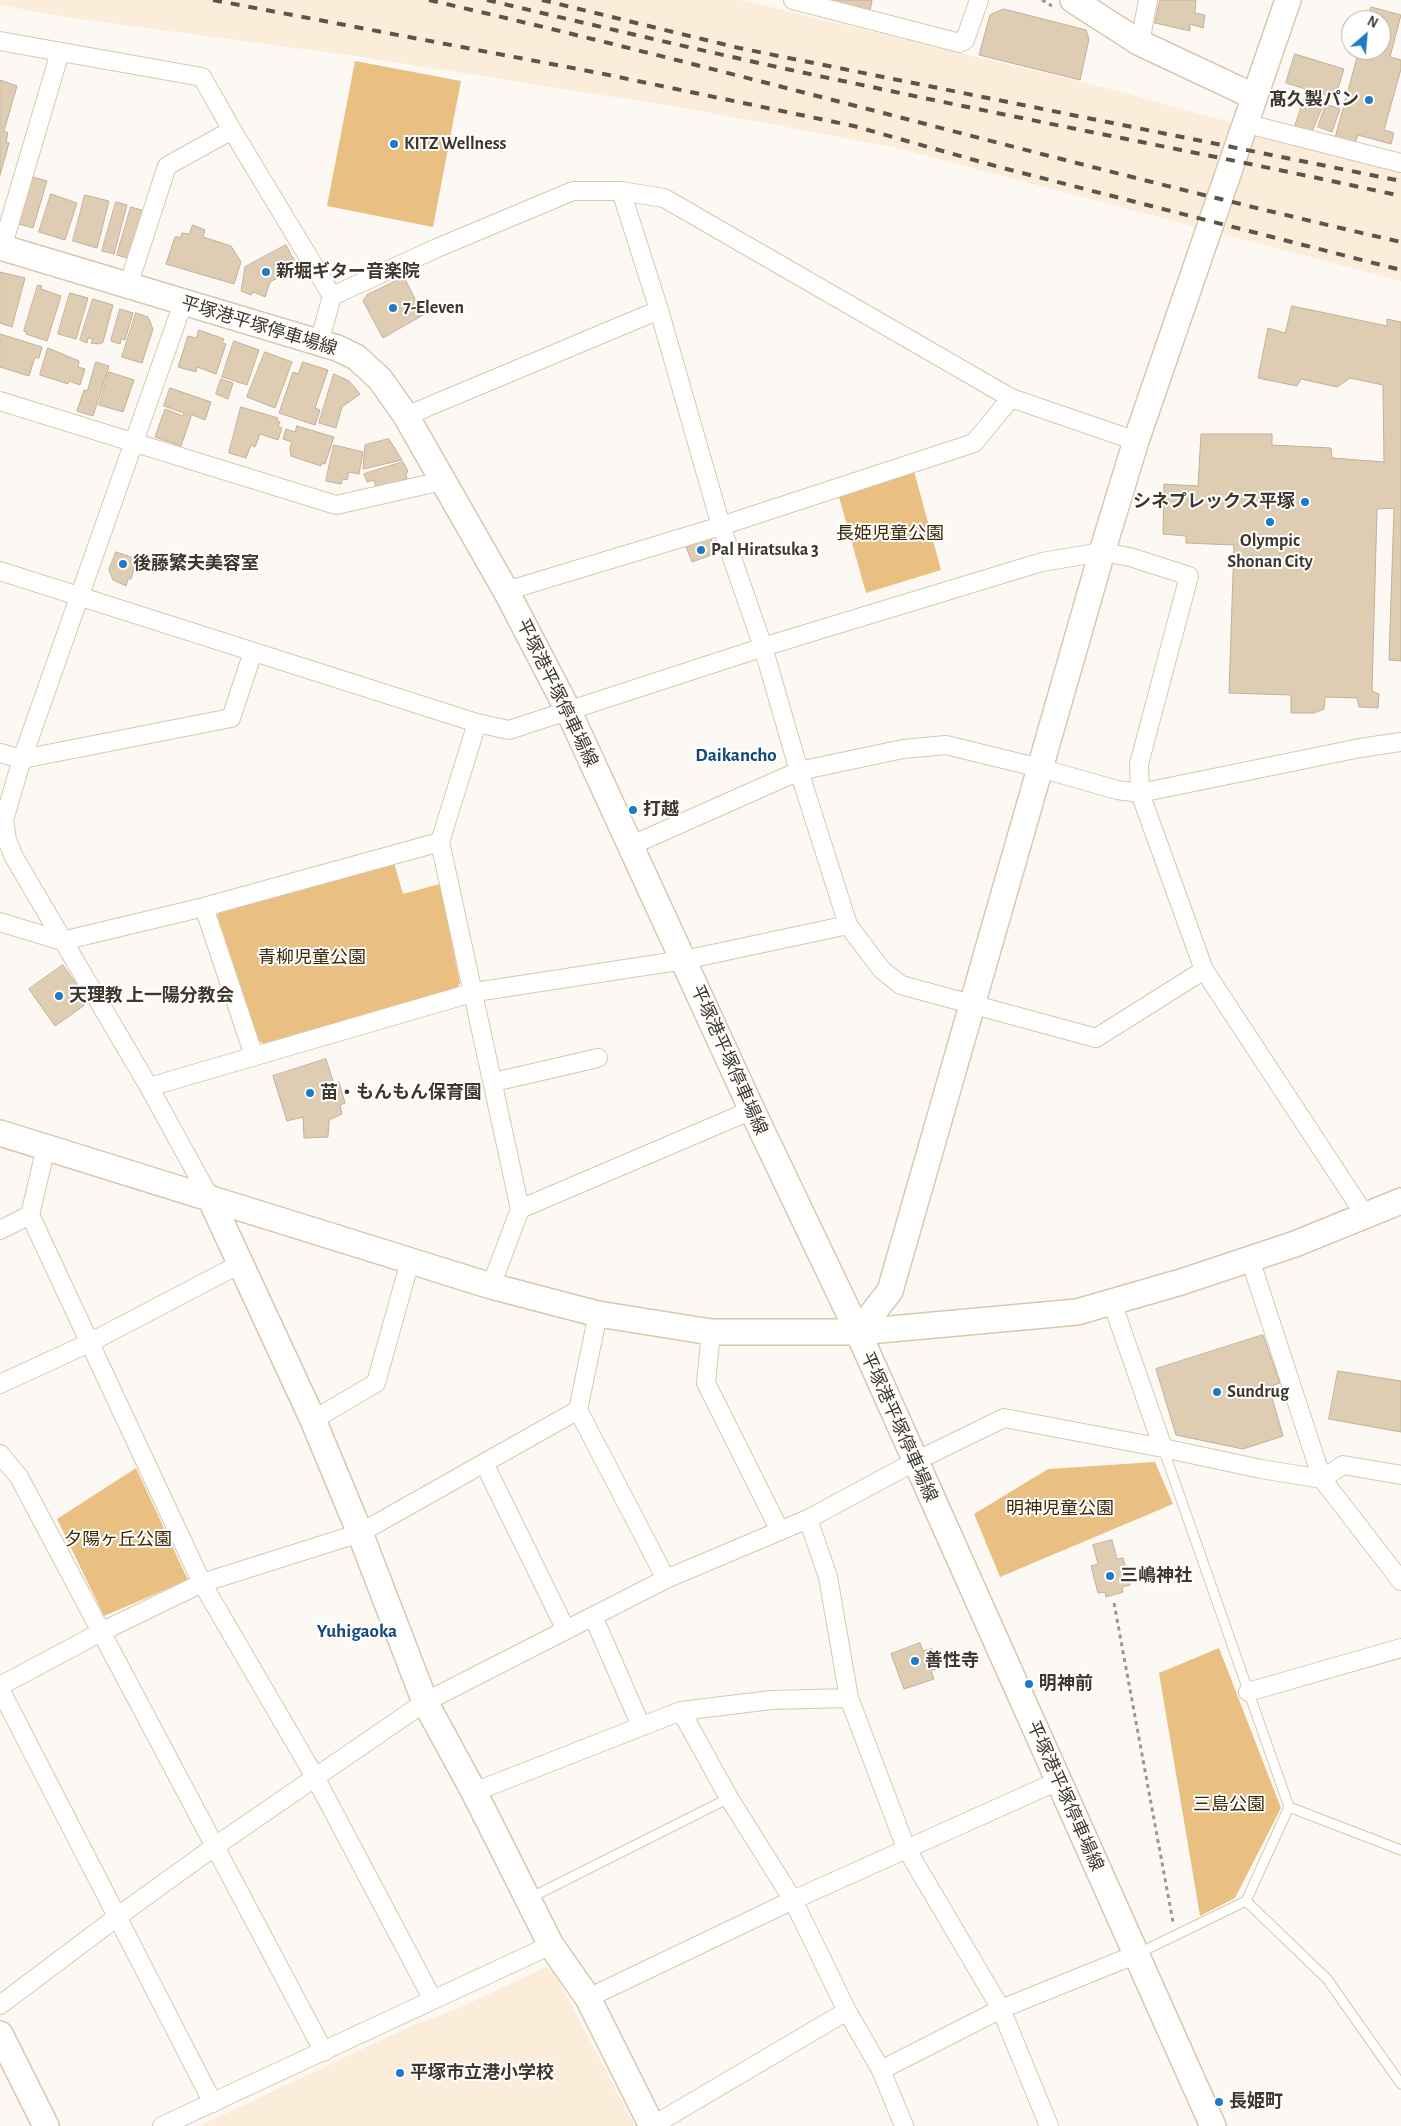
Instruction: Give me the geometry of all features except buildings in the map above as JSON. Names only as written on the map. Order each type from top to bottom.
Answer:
[{"type":"street","points":[[793,0],[960,43],[965,40],[979,0]]},
{"type":"street","points":[[1073,0],[1140,43],[1254,96]]},
{"type":"street","points":[[1140,43],[1148,0]]},
{"type":"street","points":[[858,1332],[890,1292],[1102,552],[1136,441],[1244,123],[1288,0]]},
{"type":"street","points":[[0,41],[202,77],[332,296],[319,343]]},
{"type":"street","points":[[1,248],[60,52]]},
{"type":"street","points":[[1244,123],[1400,159]]},
{"type":"street","points":[[128,286],[167,166],[232,130]]},
{"type":"street","points":[[332,296],[437,248],[573,191],[621,191],[664,198],[1011,398],[1136,441]]},
{"type":"street","points":[[621,191],[659,310],[721,526],[763,647],[799,771],[848,925],[882,970],[901,985],[973,1003],[1096,1038],[1204,970]]},
{"type":"street","name":"平塚港平塚停車場線","points":[[1,248],[319,343],[356,357],[380,379],[406,416],[506,591],[569,712],[752,1110],[858,1332],[914,1462],[1213,2126]]},
{"type":"street","points":[[183,303],[22,760],[4,820],[7,840],[14,857],[149,1087],[210,1198],[313,1420],[360,1533],[426,1702],[474,1792],[551,1945],[588,1998],[652,2126],[847,2011]]},
{"type":"street","points":[[406,416],[659,310]]},
{"type":"street","points":[[506,591],[721,526],[974,444],[1011,398]]},
{"type":"street","points":[[0,401],[336,506],[442,481]]},
{"type":"street","points":[[0,571],[478,723],[509,730],[569,712],[763,647],[1042,562],[1102,552],[1130,557],[1189,576],[1139,764],[1140,793],[1204,970],[1365,1216]]},
{"type":"street","points":[[0,753],[22,760],[231,718],[253,652]]},
{"type":"street","points":[[478,723],[440,842],[475,992],[520,1209],[492,1286]]},
{"type":"street","points":[[630,846],[799,771],[904,749],[946,745],[1040,768],[1117,790],[1140,793],[1360,748],[1401,742]]},
{"type":"street","points":[[0,922],[62,941],[204,907],[440,842]]},
{"type":"street","points":[[204,907],[254,1056]]},
{"type":"street","points":[[149,1087],[475,992],[684,960],[848,925]]},
{"type":"street","points":[[494,1082],[598,1058]]},
{"type":"street","points":[[520,1209],[752,1110]]},
{"type":"street","points":[[0,1133],[492,1286],[598,1314],[711,1332],[858,1332],[1077,1312],[1181,1282],[1295,1244],[1401,1201]]},
{"type":"street","points":[[46,1147],[30,1215],[202,1583],[315,1777],[433,2000]]},
{"type":"street","points":[[0,1230],[30,1215]]},
{"type":"street","points":[[1250,1259],[1322,1479],[1401,1581]]},
{"type":"street","points":[[313,1420],[376,1383],[410,1261]]},
{"type":"street","points":[[0,1384],[89,1343],[240,1264]]},
{"type":"street","points":[[1112,1302],[1163,1448]]},
{"type":"street","points":[[598,1314],[578,1410],[666,1579]]},
{"type":"street","points":[[711,1332],[706,1383],[780,1531]]},
{"type":"street","points":[[213,2103],[0,1687],[101,1632],[202,1583],[360,1533],[578,1410]]},
{"type":"street","points":[[0,2005],[214,1847],[426,1702],[666,1579],[808,1519],[914,1462],[1004,1418],[1163,1448],[1261,1469],[1322,1479],[1343,1465],[1401,1475]]},
{"type":"street","points":[[0,1454],[19,1477],[324,2052]]},
{"type":"street","points":[[484,1463],[566,1630]]},
{"type":"street","points":[[808,1519],[828,1577],[849,1698],[906,1848],[1001,2009],[1048,2126]]},
{"type":"street","points":[[593,1616],[642,1726]]},
{"type":"street","points":[[1248,1692],[1401,1648]]},
{"type":"street","points":[[474,1792],[681,1710],[771,1700],[849,1698]]},
{"type":"street","points":[[681,1710],[729,1798],[793,1900],[847,2011],[880,2070],[904,2126]]},
{"type":"street","points":[[588,1998],[793,1900],[1058,1781]]},
{"type":"street","points":[[162,2126],[551,1945]]},
{"type":"street","points":[[880,2070],[1001,2009],[1137,1954]]},
{"type":"street","points":[[0,2034],[46,2126]]},
{"type":"lane","points":[[1137,1954],[1246,1901],[1289,1807],[1163,1448]]},
{"type":"lane","points":[[528,1899],[729,1798]]},
{"type":"lane","points":[[1289,1807],[1401,1850]]},
{"type":"lane","points":[[1246,1901],[1326,1979],[1401,2084]]},
{"type":"path","points":[[1114,1603],[1176,1935]]},
{"type":"shaded area","points":[[0,0],[741,0],[1118,91],[1401,170],[1401,281],[893,147],[684,108],[355,56],[65,17],[0,5]]},
{"type":"shaded area","points":[[546,1967],[553,1970],[635,2126],[199,2126],[411,2026],[455,2010]]},
{"type":"green space","name":"KITZ Wellness","points":[[355,61],[461,81],[433,227],[327,206]]},
{"type":"green space","name":"長姫児童公園","points":[[914,471],[941,570],[866,593],[839,497]]},
{"type":"green space","name":"青柳児童公園","points":[[394,863],[403,894],[440,884],[460,983],[456,989],[264,1044],[259,1041],[216,917],[219,913]]},
{"type":"green space","name":"明神児童公園","points":[[1155,1462],[1173,1504],[1000,1577],[974,1514],[1048,1469]]},
{"type":"green space","name":"夕陽ヶ丘公園","points":[[136,1468],[188,1580],[104,1616],[57,1519]]},
{"type":"green space","name":"三島公園","points":[[1219,1648],[1281,1808],[1235,1898],[1200,1916],[1159,1673]]},
{"type":"railway","points":[[213,0],[599,73],[854,126],[999,167],[1401,270]]},
{"type":"railway","points":[[429,0],[673,59],[1158,184],[1401,242]]},
{"type":"railway","points":[[487,0],[819,76],[1401,196]]},
{"type":"railway","points":[[542,0],[739,48],[1401,181]]},
{"type":"place","name":"髙久製パン","points":[[1369,100]]},
{"type":"place","name":"KITZ Wellness","points":[[394,144]]},
{"type":"place","name":"新堀ギター音楽院","points":[[266,272]]},
{"type":"place","name":"7-Eleven","points":[[393,308]]},
{"type":"place","name":"シネプレックス平塚","points":[[1305,502]]},
{"type":"place","name":"Olympic Shonan City","points":[[1270,522]]},
{"type":"place","name":"Pal Hiratsuka 3","points":[[701,550]]},
{"type":"place","name":"後藤繁夫美容室","points":[[123,564]]},
{"type":"place","name":"打越","points":[[633,810]]},
{"type":"place","name":"天理教 上一陽分教会","points":[[59,996]]},
{"type":"place","name":"苗・もんもん保育園","points":[[310,1093]]},
{"type":"place","name":"Sundrug","points":[[1217,1392]]},
{"type":"place","name":"三嶋神社","points":[[1110,1576]]},
{"type":"place","name":"善性寺","points":[[915,1661]]},
{"type":"place","name":"明神前","points":[[1029,1684]]},
{"type":"place","name":"平塚市立港小学校","points":[[400,2073]]},
{"type":"place","name":"長姫町","points":[[1219,2102]]},
{"type":"district","name":"Daikancho","points":[[736,755]]},
{"type":"district","name":"Yuhigaoka","points":[[357,1631]]}]
